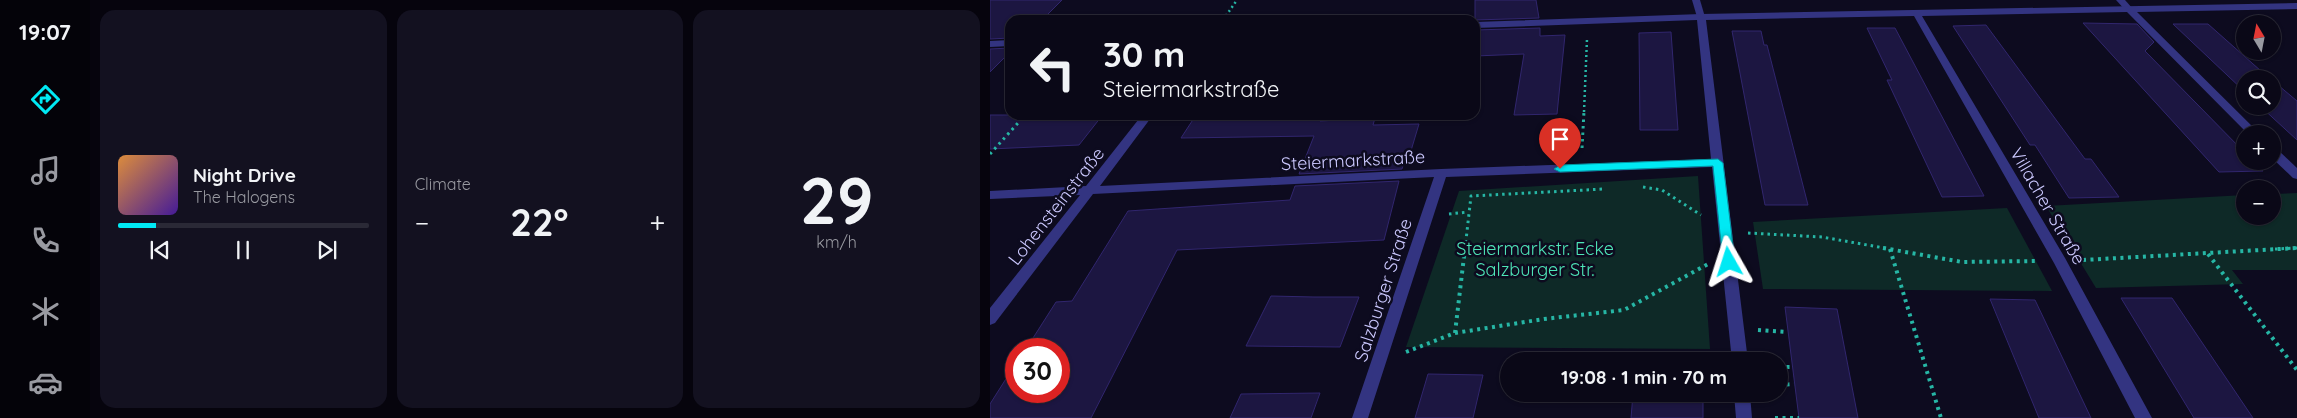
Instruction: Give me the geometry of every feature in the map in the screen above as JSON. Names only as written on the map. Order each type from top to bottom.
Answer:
[{"type":"street","points":[[1696,0],[1701,17],[1739,352]]},
{"type":"street","points":[[2120,0],[2246,125]]},
{"type":"street","points":[[1480,25],[1701,17],[2297,6]]},
{"type":"street","name":"Villacher Straße","points":[[1917,14],[2060,262],[2144,418]]},
{"type":"street","points":[[990,44],[1005,43]]},
{"type":"street","name":"Lohensteinstraße","points":[[990,319],[1144,120]]},
{"type":"street","points":[[2281,160],[2297,175]]},
{"type":"street","name":"Steiermarkstraße","points":[[990,195],[1441,173],[1718,163]]},
{"type":"street","name":"Salzburger Straße","points":[[1360,418],[1441,173]]},
{"type":"street","points":[[1743,402],[1744,418]]},
{"type":"path","points":[[1226,15],[1237,0]]},
{"type":"path","points":[[1582,156],[1587,21]]},
{"type":"path","points":[[990,154],[1018,123]]},
{"type":"path","points":[[1633,188],[1662,190],[1708,220]]},
{"type":"path","points":[[1455,333],[1470,196],[1614,189]]},
{"type":"path","points":[[1446,214],[1468,212]]},
{"type":"path","points":[[1744,232],[1822,237],[1962,262],[2042,262]]},
{"type":"path","points":[[2074,261],[2297,248]]},
{"type":"path","points":[[1890,249],[1940,418]]},
{"type":"path","points":[[2208,253],[2297,370]]},
{"type":"path","points":[[1406,352],[1455,333],[1544,319],[1624,310],[1698,271],[1712,261]]},
{"type":"path","points":[[1753,330],[1787,332]]},
{"type":"path","points":[[1788,367],[1792,367]]},
{"type":"path","points":[[1788,384],[1794,384]]},
{"type":"path","points":[[1775,418],[1799,418]]},
{"type":"green space","name":"Steiermarkstr. Ecke Salzburger Str.","points":[[1698,176],[1710,349],[1406,347],[1459,191]]},
{"type":"green space","points":[[2297,193],[2297,270],[2232,270],[2243,284],[2096,288],[2046,206],[2236,195],[2236,225],[2281,225],[2281,194]]},
{"type":"green space","points":[[2007,208],[2052,291],[1763,289],[1753,222]]},
{"type":"building","points":[[990,0],[1062,0],[1047,15],[1005,15],[1005,38],[990,39]]},
{"type":"building","points":[[1475,0],[1536,0],[1539,18],[1480,20],[1480,15],[1475,15]]},
{"type":"building","points":[[2083,23],[2137,24],[2154,42],[2145,51],[2236,144],[2236,170],[2263,171],[2219,172]]},
{"type":"building","points":[[2173,24],[2208,24],[2236,49],[2236,60],[2249,60],[2260,70],[2236,70],[2236,84]]},
{"type":"building","points":[[1986,25],[2085,159],[2091,159],[2119,197],[2069,198],[2035,145],[2030,145],[1953,26]]},
{"type":"building","points":[[1540,28],[1540,36],[1565,35],[1557,114],[1514,115],[1524,54],[1480,56],[1480,30]]},
{"type":"building","points":[[1867,28],[1895,28],[1984,196],[1942,197],[1887,80],[1892,80]]},
{"type":"building","points":[[1732,31],[1761,31],[1764,45],[1767,45],[1808,205],[1765,205]]},
{"type":"building","points":[[1671,32],[1678,130],[1640,130],[1639,33]]},
{"type":"building","points":[[1005,48],[1005,57],[990,72],[990,49]]},
{"type":"building","points":[[2281,88],[2297,101],[2297,140],[2270,115],[2281,115]]},
{"type":"building","points":[[990,115],[1005,115],[1005,120],[1099,120],[1079,145],[990,149]]},
{"type":"building","points":[[1193,120],[1374,120],[1373,125],[1419,124],[1410,154],[1406,154],[1402,169],[1299,174],[1314,136],[1181,138]]},
{"type":"building","points":[[1399,181],[1384,240],[1177,250],[1091,418],[990,418],[990,404],[1005,380],[1005,403],[1070,403],[1070,338],[1033,338],[1056,302],[1072,301],[1128,211],[1290,200],[1295,186]]},
{"type":"building","points":[[1271,296],[1359,297],[1340,347],[1246,346]]},
{"type":"building","points":[[2121,298],[2172,298],[2253,418],[2194,418]]},
{"type":"building","points":[[1990,299],[2035,300],[2091,418],[2039,418]]},
{"type":"building","points":[[1785,307],[1837,309],[1858,418],[1799,418]]},
{"type":"building","points":[[1428,374],[1483,375],[1473,418],[1415,418]]},
{"type":"building","points":[[1320,393],[1311,418],[1230,418],[1241,394]]},
{"type":"building","points":[[1632,402],[1703,402],[1703,418],[1631,418]]},
{"type":"route","points":[[1560,169],[1718,163],[1729,262]]}]
